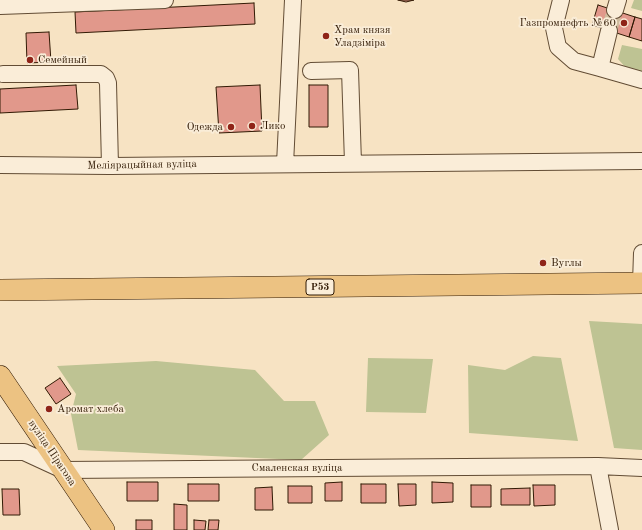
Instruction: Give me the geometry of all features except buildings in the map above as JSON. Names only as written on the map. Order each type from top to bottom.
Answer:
[{"type":"main road","name":"Р53","points":[[0,290],[641,283]]},
{"type":"main road","name":"вуліца Пірагова","points":[[0,376],[104,530]]},
{"type":"street","points":[[0,6],[165,0]]},
{"type":"street","points":[[285,164],[293,0]]},
{"type":"street","points":[[561,0],[554,28],[558,47],[574,60],[642,80]]},
{"type":"street","points":[[600,68],[610,31]]},
{"type":"street","points":[[311,71],[350,70],[353,163]]},
{"type":"street","points":[[2,74],[101,74],[106,78],[108,83],[110,166]]},
{"type":"street","name":"Меліярацыйная вуліца","points":[[0,165],[110,166],[642,160]]},
{"type":"street","points":[[641,283],[642,252]]},
{"type":"street","name":"Смаленская вуліца","points":[[0,452],[24,452],[63,470],[601,466],[642,468]]},
{"type":"street","points":[[601,466],[610,530]]},
{"type":"green space","points":[[634,0],[642,0],[642,11],[631,8]]},
{"type":"green space","points":[[622,45],[642,49],[642,72],[627,69],[618,59]]},
{"type":"green space","points":[[589,321],[642,324],[642,450],[614,448]]},
{"type":"green space","points":[[533,356],[561,358],[578,441],[469,433],[468,365],[505,370]]},
{"type":"green space","points":[[368,358],[433,359],[426,413],[366,412]]},
{"type":"green space","points":[[156,361],[255,370],[284,401],[315,401],[329,435],[301,460],[78,450],[71,414],[76,394],[57,366]]},
{"type":"tunnel","points":[[609,31],[615,10]]},
{"type":"place","name":"Газпромнефть №60","points":[[624,23]]},
{"type":"place","name":"Храм князя Уладзіміра","points":[[326,36]]},
{"type":"place","name":"Семейный","points":[[30,60]]},
{"type":"place","name":"Лико","points":[[252,126]]},
{"type":"place","name":"Одежда","points":[[231,127]]},
{"type":"place","name":"Вуглы","points":[[543,263]]},
{"type":"place","name":"Аромат хлеба","points":[[49,409]]}]
